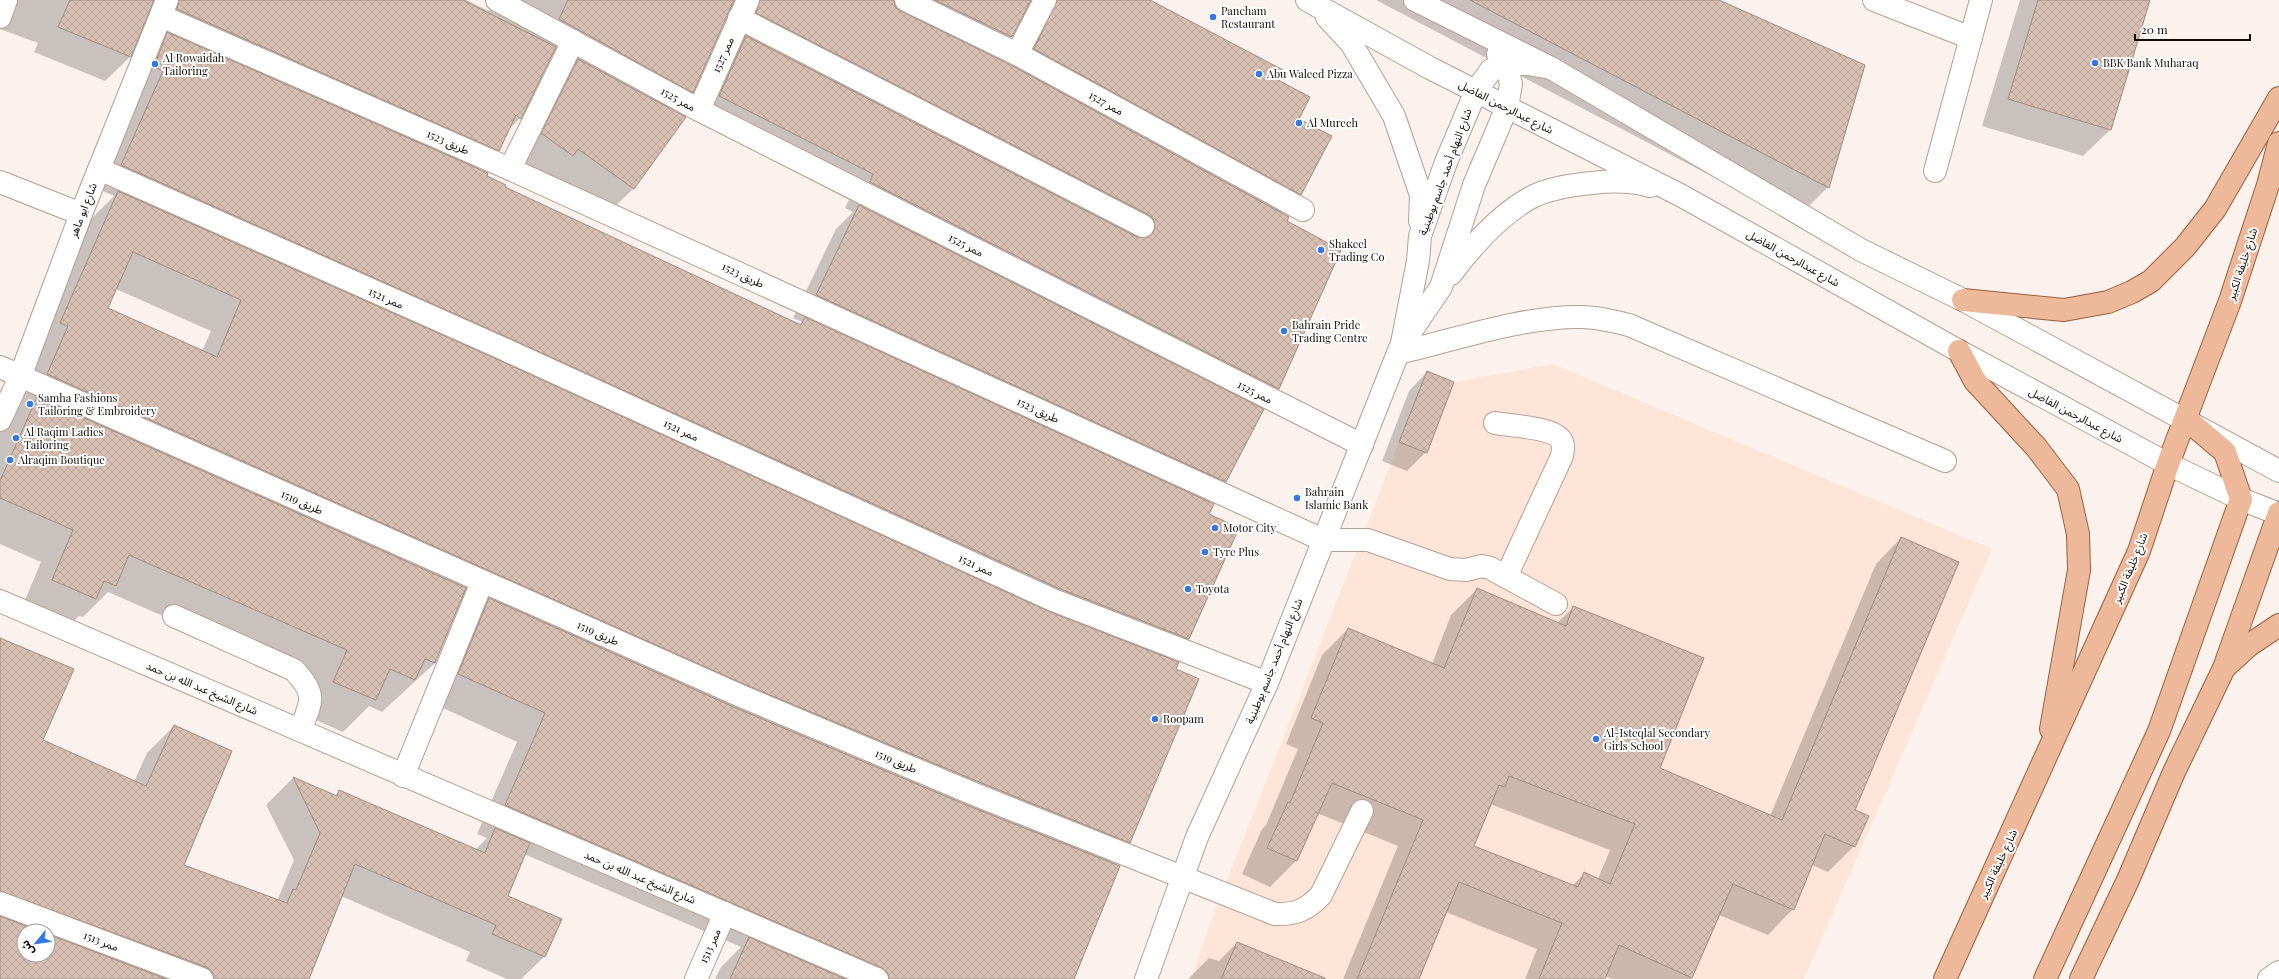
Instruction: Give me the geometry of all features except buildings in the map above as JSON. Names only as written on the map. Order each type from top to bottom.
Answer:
[{"type":"main road","points":[[1963,300],[2064,310],[2108,302],[2132,292],[2151,281],[2185,248],[2215,209],[2279,98]]},
{"type":"main road","name":"شارع خليفة الكبير","points":[[1945,979],[2139,551],[2168,464],[2230,301],[2268,185],[2279,142]]},
{"type":"main road","points":[[1959,351],[1975,381],[2036,448],[2068,489],[2078,534],[2079,570],[2045,761]]},
{"type":"main road","points":[[2045,979],[2159,731],[2242,499],[2225,452],[2186,419]]},
{"type":"main road","points":[[2081,979],[2128,880],[2174,772],[2224,668],[2279,514]]},
{"type":"main road","points":[[2224,668],[2248,646],[2279,625]]},
{"type":"street","points":[[0,17],[6,0]]},
{"type":"street","name":"ممر 1525","points":[[497,0],[698,110],[1362,445]]},
{"type":"street","name":"ممر 1527","points":[[906,0],[1017,54],[1303,210]]},
{"type":"street","points":[[1017,54],[1045,0]]},
{"type":"street","points":[[1415,0],[1551,68],[1861,250],[1963,300],[2186,419],[2279,471]]},
{"type":"street","points":[[1874,0],[1971,38]]},
{"type":"street","points":[[1934,171],[1981,0]]},
{"type":"street","points":[[1311,2],[1351,43],[1394,116],[1410,157],[1421,195],[1420,236]]},
{"type":"street","name":"شارع عبدالرحمن الفاضل","points":[[1311,2],[1476,91],[1682,196],[1959,351],[2168,464],[2242,499],[2279,514]]},
{"type":"street","name":"شارع ابو ماهر","points":[[0,420],[20,377],[81,214],[164,8]]},
{"type":"street","name":"طريق 1523","points":[[164,8],[510,169],[1323,540]]},
{"type":"street","points":[[743,9],[1143,226]]},
{"type":"street","name":"ممر 1527","points":[[698,110],[743,9]]},
{"type":"street","name":"شارع النهام أحمد جاسم بوطبنية","points":[[1400,348],[1441,286],[1474,185],[1507,107],[1511,84],[1506,64],[1484,35]]},
{"type":"street","points":[[510,169],[573,41]]},
{"type":"street","name":"شارع النهام أحمد جاسم بوطبنية","points":[[1146,979],[1197,837],[1267,683],[1400,348],[1418,261],[1420,236],[1446,162],[1476,91],[1491,70],[1506,64],[1528,64],[1551,68]]},
{"type":"street","name":"ممر 1521","points":[[99,169],[495,345],[1053,600],[1267,683]]},
{"type":"street","points":[[1441,286],[1465,255],[1495,224],[1530,198],[1565,186],[1604,181],[1643,184],[1682,196]]},
{"type":"street","points":[[0,182],[81,214]]},
{"type":"street","points":[[1400,348],[1534,321],[1582,317],[1606,319],[1629,325],[1945,461]]},
{"type":"street","name":"طريق 1519","points":[[0,367],[741,696],[960,788],[1275,914],[1287,915],[1299,912],[1311,906],[1321,895],[1362,811]]},
{"type":"street","points":[[1495,423],[1552,432],[1561,441],[1563,447],[1562,456],[1506,577]]},
{"type":"street","points":[[1323,540],[1368,540],[1450,569],[1466,570],[1482,566],[1490,568],[1556,604]]},
{"type":"street","points":[[403,776],[482,582]]},
{"type":"street","name":"شارع الشيخ عبد الله بن حمد","points":[[0,602],[877,979]]},
{"type":"street","points":[[174,616],[294,670],[304,681],[309,692],[311,703],[300,730]]},
{"type":"street","name":"ممر 1513","points":[[0,903],[202,979]]},
{"type":"street","name":"ممر 1513","points":[[696,979],[724,913]]},
{"type":"street","points":[[2269,979],[2279,972]]},
{"type":"shaded area","name":"Al-Isteqlal Secondary Girls School","points":[[1553,364],[1992,549],[1804,979],[1191,979],[1208,929],[1427,371],[1454,382]]},
{"type":"place","name":"Pancham Restaurant","points":[[1213,17]]},
{"type":"place","name":"BBK Bank Muharaq","points":[[2095,63]]},
{"type":"place","name":"Al Rowaidah Tailoring","points":[[155,64]]},
{"type":"place","name":"Abu Waleed Pizza","points":[[1259,74]]},
{"type":"place","name":"Al Mureeh","points":[[1299,123]]},
{"type":"place","name":"Shakeel Trading Co","points":[[1321,250]]},
{"type":"place","name":"Bahrain Pride Trading Centre","points":[[1284,331]]},
{"type":"place","name":"Samha Fashions Tailoring & Embroidery","points":[[30,404]]},
{"type":"place","name":"Al Raqim Ladies Tailoring","points":[[16,438]]},
{"type":"place","name":"Alraqim Boutique","points":[[10,460]]},
{"type":"place","name":"Bahrain Islamic Bank","points":[[1297,498]]},
{"type":"place","name":"Motor City","points":[[1215,528]]},
{"type":"place","name":"Tyre Plus","points":[[1205,552]]},
{"type":"place","name":"Toyota","points":[[1188,589]]},
{"type":"place","name":"Roopam","points":[[1155,719]]},
{"type":"place","name":"Al-Isteqlal Secondary Girls School","points":[[1596,739]]}]
